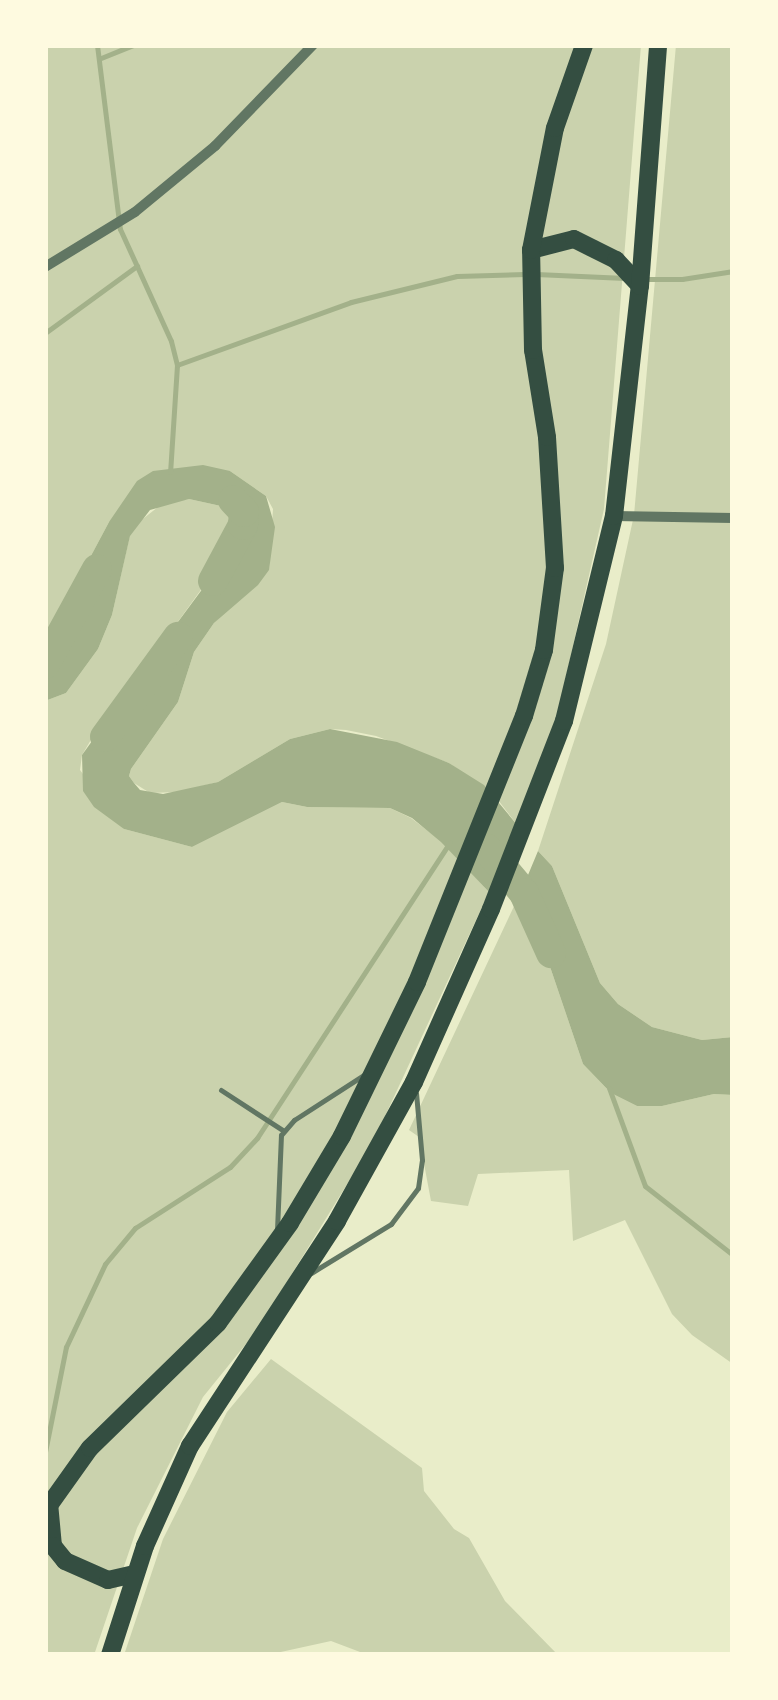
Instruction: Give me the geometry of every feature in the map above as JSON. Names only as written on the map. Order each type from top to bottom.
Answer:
[{"type":"main road","points":[[135,1574],[108,1580],[66,1561],[53,1546],[47,1507],[90,1448],[218,1323],[276,1246],[379,1063],[460,883],[544,650],[555,568],[548,436],[533,350],[531,250],[555,128],[584,45]]},
{"type":"main road","points":[[110,1655],[160,1505],[197,1432],[300,1280],[414,1082],[491,909],[538,789],[581,662],[614,516],[640,286],[658,45]]},
{"type":"main road","points":[[531,250],[574,239],[616,260],[640,286]]},
{"type":"street","points":[[45,266],[136,212],[214,146],[313,45]]},
{"type":"street","points":[[614,516],[733,518]]},
{"type":"lane","points":[[284,1131],[379,1063]]},
{"type":"lane","points":[[300,1280],[390,1224],[418,1188],[422,1160],[414,1082]]},
{"type":"lane","points":[[222,1090],[284,1131]]},
{"type":"lane","points":[[276,1246],[284,1131]]},
{"type":"shaded area","points":[[45,45],[641,45],[604,509],[558,712],[518,826],[495,796],[449,763],[376,736],[346,730],[330,729],[290,739],[218,782],[178,792],[150,793],[134,783],[129,776],[131,769],[178,702],[194,652],[214,623],[269,569],[273,509],[266,496],[230,471],[109,522],[85,567],[78,603],[45,656]]},
{"type":"shaded area","points":[[676,45],[733,45],[733,1037],[702,1040],[652,1027],[618,1004],[600,983],[552,866],[538,851],[606,644],[634,515]]},
{"type":"shaded area","points":[[203,465],[230,471],[266,496],[275,527],[269,570],[258,585],[214,623],[194,652],[178,702],[129,776],[140,790],[163,794],[218,782],[290,739],[330,729],[397,742],[449,763],[484,785],[518,826],[489,892],[441,842],[412,818],[390,808],[307,807],[282,802],[192,847],[124,829],[94,807],[83,791],[82,755],[105,723],[147,691],[169,634],[235,545],[239,524],[230,508],[189,499],[150,510],[130,536],[112,615],[98,649],[66,693],[45,701],[45,656],[78,603],[85,567],[137,481],[153,471]]},
{"type":"shaded area","points":[[189,499],[230,508],[239,524],[239,537],[169,634],[147,691],[92,738],[82,755],[80,770],[124,829],[192,847],[282,802],[307,807],[390,808],[411,818],[441,841],[489,892],[373,1142],[258,1329],[203,1397],[137,1528],[94,1655],[45,1655],[45,701],[66,693],[98,649],[112,615],[130,535],[139,522],[163,503]]},
{"type":"shaded area","points":[[538,851],[552,866],[600,983],[618,1004],[652,1027],[702,1040],[733,1037],[733,1095],[714,1094],[662,1106],[637,1106],[611,1093],[583,1064],[523,887]]},
{"type":"shaded area","points":[[523,887],[583,1064],[611,1093],[637,1106],[662,1106],[714,1094],[733,1095],[733,1364],[692,1335],[672,1314],[625,1220],[573,1241],[569,1170],[478,1174],[468,1206],[431,1201],[419,1137],[409,1130]]},
{"type":"shaded area","points":[[271,1359],[422,1468],[424,1491],[454,1529],[469,1538],[505,1601],[558,1655],[368,1655],[331,1641],[267,1655],[124,1655],[163,1539],[227,1412]]},
{"type":"waterway","points":[[97,45],[120,229],[171,341],[177,365],[170,472]]},
{"type":"waterway","points":[[101,58],[133,45]]},
{"type":"waterway","points":[[45,333],[137,266]]},
{"type":"waterway","points":[[646,279],[682,279],[733,271]]},
{"type":"waterway","points":[[177,365],[351,302],[457,276],[525,274]]},
{"type":"waterway","points":[[536,274],[625,278]]},
{"type":"waterway","points":[[213,581],[243,525],[244,512],[233,500]]},
{"type":"waterway","points":[[45,664],[97,569]]},
{"type":"waterway","points":[[105,737],[178,637]]},
{"type":"waterway","points":[[45,1452],[66,1347],[105,1264],[135,1228],[230,1167],[257,1138],[450,842]]},
{"type":"waterway","points":[[487,849],[524,893],[551,953]]},
{"type":"waterway","points":[[609,1088],[645,1186],[733,1255]]}]
